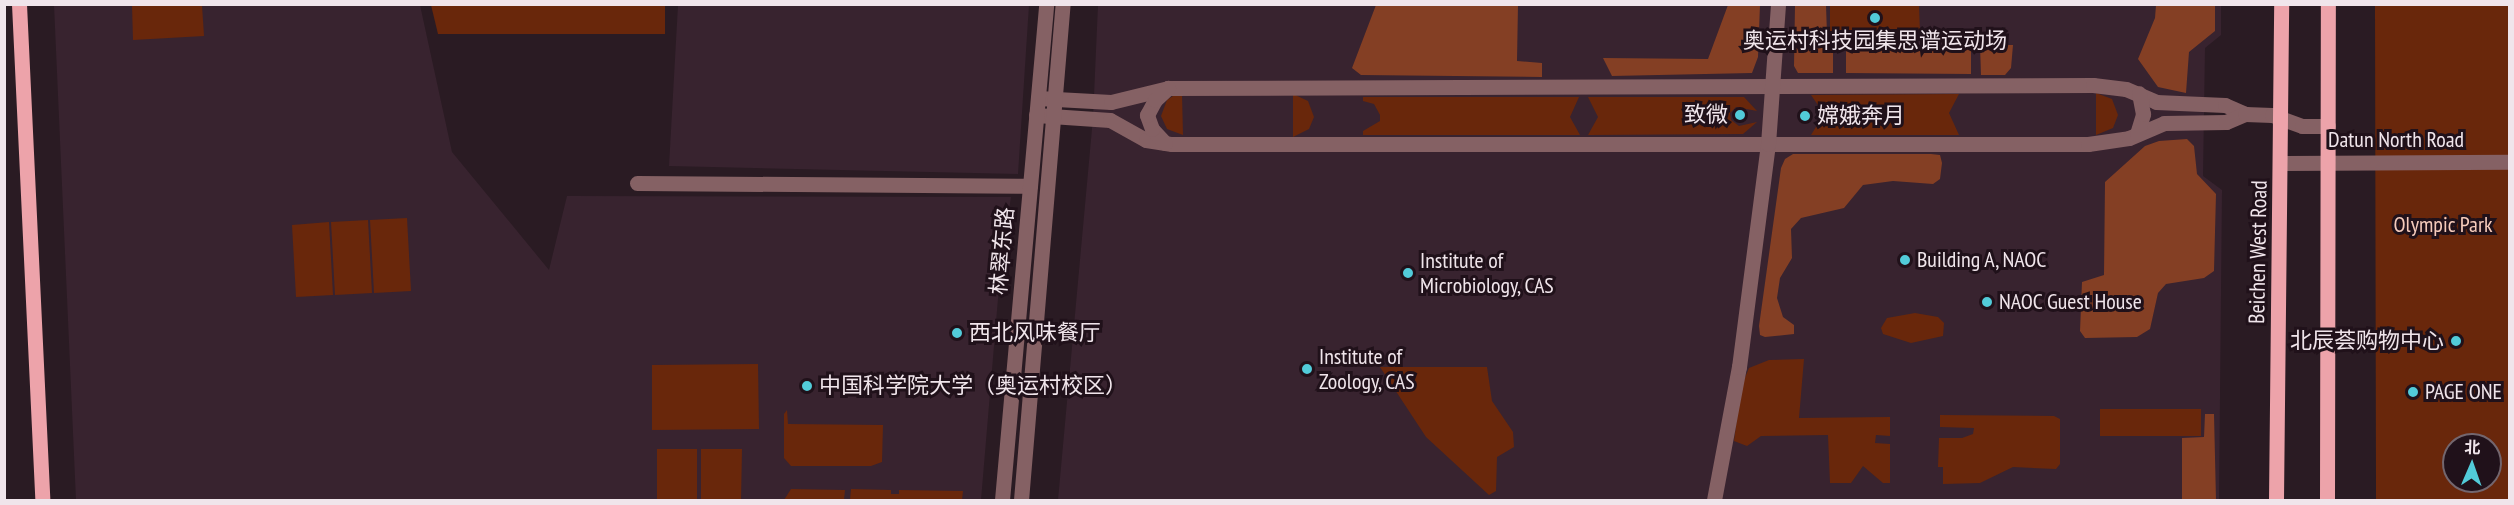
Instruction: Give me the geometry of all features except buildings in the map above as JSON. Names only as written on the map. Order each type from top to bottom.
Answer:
[{"type":"main road","points":[[19,4],[42,501]]},
{"type":"main road","name":"Beichen West Road","points":[[2276,501],[2282,163],[2281,4]]},
{"type":"main road","points":[[2327,501],[2328,4]]},
{"type":"street","name":"林翠东路","points":[[1002,501],[1046,4]]},
{"type":"street","name":"林翠东路","points":[[1021,501],[1063,4]]},
{"type":"street","points":[[1714,501],[1739,367],[1768,144],[1778,4]]},
{"type":"street","points":[[1038,98],[1111,102],[1168,88],[1773,88],[2093,85],[2139,93],[2156,102],[2225,105],[2245,114],[2282,119],[2302,126],[2328,126]]},
{"type":"street","points":[[1165,143],[1152,129],[1147,115],[1155,100],[1168,88]]},
{"type":"street","points":[[2137,134],[2143,114],[2139,93]]},
{"type":"street","points":[[1036,114],[1110,120],[1146,140],[1165,143],[2088,144],[2137,134],[2164,123],[2226,122],[2245,114]]},
{"type":"street","name":"Datun North Road","points":[[2282,163],[2510,162]]},
{"type":"street","points":[[638,183],[1030,186]]},
{"type":"shaded area","points":[[54,5],[420,5],[452,152],[549,270],[567,196],[1011,197],[1001,263],[981,500],[76,500]]},
{"type":"shaded area","points":[[678,5],[1029,5],[1018,174],[669,166]]},
{"type":"shaded area","points":[[1098,5],[2221,5],[2221,35],[2205,48],[2203,176],[2222,190],[2219,500],[1058,500],[1093,118]]},
{"type":"shaded area","points":[[1376,5],[1518,5],[1517,61],[1542,63],[1542,77],[1361,75],[1352,68]]},
{"type":"shaded area","points":[[1728,5],[1760,5],[1758,57],[1752,73],[1612,76],[1603,58],[1708,59]]},
{"type":"shaded area","points":[[1795,5],[1826,5],[1827,34],[1833,44],[1833,73],[1798,73],[1794,66]]},
{"type":"shaded area","points":[[2156,5],[2215,5],[2215,31],[2189,52],[2186,93],[2158,87],[2138,59],[2155,18]]},
{"type":"shaded area","points":[[1949,43],[1971,44],[1971,74],[1846,73],[1846,49],[1949,51]]},
{"type":"shaded area","points":[[1980,45],[2013,45],[2011,68],[2005,75],[1981,75]]},
{"type":"shaded area","points":[[2187,139],[2194,146],[2197,174],[2216,194],[2214,271],[2204,278],[2166,284],[2158,293],[2150,329],[2137,337],[2085,338],[2080,331],[2082,282],[2104,275],[2105,182],[2145,146],[2159,141]]},
{"type":"shaded area","points":[[1793,154],[1931,154],[1940,155],[1942,163],[1940,179],[1933,184],[1893,181],[1863,185],[1844,208],[1801,218],[1791,229],[1792,258],[1780,278],[1777,298],[1783,317],[1794,325],[1794,334],[1765,337],[1760,335],[1759,326],[1781,168],[1785,159]]},
{"type":"shaded area","points":[[2205,414],[2214,414],[2216,500],[2182,500],[2182,438],[2204,437]]},
{"type":"green space","points":[[132,5],[202,5],[204,36],[133,40]]},
{"type":"green space","points":[[431,5],[665,5],[665,34],[438,34]]},
{"type":"green space","name":"奥运村科技园集思谱运动场","points":[[1830,5],[1919,5],[1920,32],[1830,32]]},
{"type":"green space","name":"Olympic Park","points":[[2375,5],[2509,5],[2509,500],[2376,500]]},
{"type":"green space","points":[[2096,93],[2112,99],[2118,115],[2113,128],[2096,135]]},
{"type":"green space","points":[[1176,94],[1182,94],[1183,135],[1167,129],[1161,116],[1167,100]]},
{"type":"green space","points":[[1293,94],[1308,101],[1314,117],[1309,129],[1293,137]]},
{"type":"green space","points":[[1959,94],[1949,113],[1959,135],[1811,135],[1824,114],[1811,95]]},
{"type":"green space","points":[[1363,97],[1579,97],[1570,117],[1580,135],[1363,135],[1363,131],[1380,121],[1380,115],[1374,104],[1363,101]]},
{"type":"green space","points":[[1588,97],[1744,97],[1757,111],[1736,107],[1730,113],[1731,120],[1739,126],[1757,122],[1743,134],[1588,135],[1598,117]]},
{"type":"green space","points":[[407,218],[411,291],[374,293],[370,220]]},
{"type":"green space","points":[[368,220],[372,293],[335,295],[331,222]]},
{"type":"green space","points":[[329,222],[333,295],[296,297],[292,225]]},
{"type":"green space","points":[[1915,313],[1938,317],[1944,323],[1943,336],[1911,343],[1883,334],[1881,328],[1887,318]]},
{"type":"green space","points":[[1804,359],[1799,418],[1890,417],[1890,436],[1876,435],[1875,443],[1890,444],[1890,483],[1883,483],[1863,466],[1851,483],[1830,483],[1828,435],[1761,436],[1747,446],[1734,441],[1741,387],[1749,368],[1769,360]]},
{"type":"green space","points":[[758,364],[759,429],[652,430],[652,365]]},
{"type":"green space","points":[[1380,367],[1487,367],[1492,401],[1513,432],[1514,447],[1497,457],[1496,491],[1489,495],[1426,437]]},
{"type":"green space","points":[[2100,409],[2201,409],[2201,436],[2100,436]]},
{"type":"green space","points":[[787,410],[788,424],[883,425],[882,462],[871,466],[791,466],[784,458],[784,414]]},
{"type":"green space","points":[[1940,415],[2054,416],[2060,419],[2060,464],[2056,469],[2013,467],[1980,483],[1943,484],[1943,467],[1938,467],[1939,438],[1962,438],[1973,434],[1974,428],[1940,427]]},
{"type":"green space","points":[[657,449],[697,449],[697,500],[657,500]]},
{"type":"green space","points":[[701,449],[742,449],[741,500],[701,500]]},
{"type":"green space","points":[[791,489],[845,490],[844,500],[784,500]]},
{"type":"green space","points":[[851,489],[891,490],[891,494],[899,494],[899,490],[963,491],[962,500],[850,500]]},
{"type":"place","name":"奥运村科技园集思谱运动场","points":[[1875,18]]},
{"type":"place","name":"致微","points":[[1740,115]]},
{"type":"place","name":"嫦娥奔月","points":[[1805,116]]},
{"type":"place","name":"Building A, NAOC","points":[[1905,260]]},
{"type":"place","name":"Institute of Microbiology, CAS","points":[[1408,273]]},
{"type":"place","name":"NAOC Guest House","points":[[1987,302]]},
{"type":"place","name":"西北风味餐厅","points":[[957,333]]},
{"type":"place","name":"北辰荟购物中心","points":[[2456,341]]},
{"type":"place","name":"Institute of Zoology, CAS","points":[[1307,369]]},
{"type":"place","name":"中国科学院大学（奥运村校区）","points":[[807,386]]},
{"type":"place","name":"PAGE ONE","points":[[2413,392]]}]
